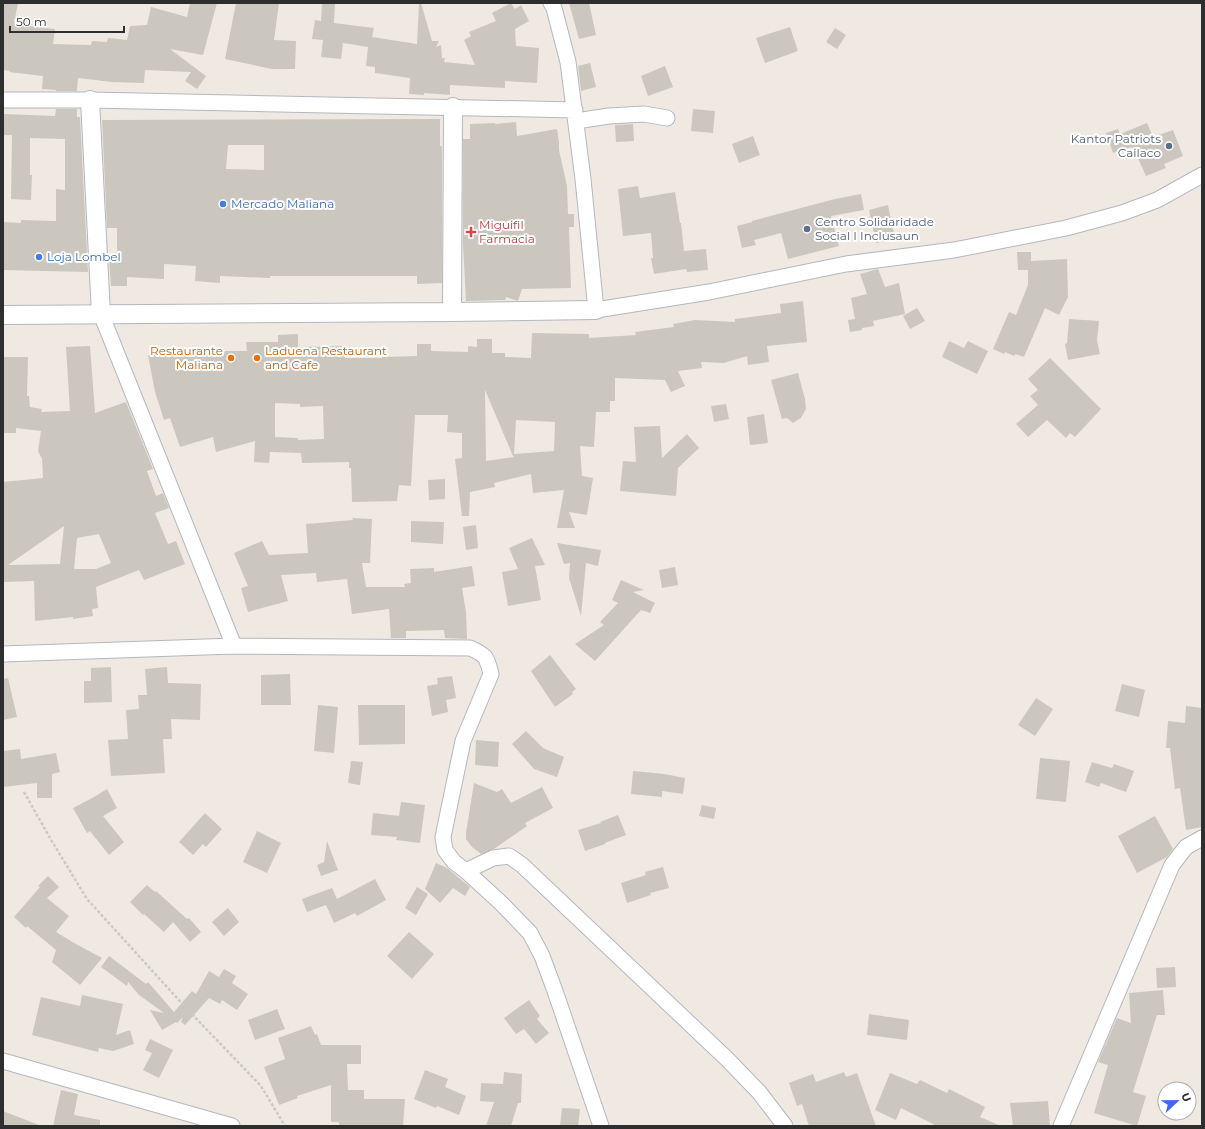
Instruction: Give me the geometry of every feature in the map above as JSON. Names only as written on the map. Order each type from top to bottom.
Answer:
[{"type":"street","points":[[552,3],[568,62],[583,179],[596,310]]},
{"type":"street","points":[[3,100],[90,100],[453,107],[575,115],[608,116],[644,114],[667,118]]},
{"type":"street","points":[[90,100],[100,314],[234,646]]},
{"type":"street","points":[[452,312],[453,107]]},
{"type":"street","points":[[3,315],[596,310],[709,292],[846,264],[954,250],[1066,228],[1122,213],[1157,200],[1202,175]]},
{"type":"street","points":[[3,654],[234,646],[470,648],[483,654],[488,663],[491,674],[463,741],[443,837],[445,850],[454,862],[501,903],[530,933],[539,950],[555,991],[602,1126]]},
{"type":"street","points":[[1061,1126],[1172,864],[1186,847],[1202,838]]},
{"type":"street","points":[[466,871],[493,858],[509,856],[522,865],[727,1059],[759,1092],[785,1126]]},
{"type":"street","points":[[3,1061],[232,1126]]},
{"type":"path","points":[[24,792],[87,899],[187,1009],[261,1086],[285,1126]]},
{"type":"building","points":[[3,3],[18,3],[14,24],[55,29],[53,44],[91,45],[92,41],[107,42],[108,38],[127,40],[130,26],[147,25],[151,7],[187,17],[190,3],[217,3],[203,55],[170,49],[206,76],[197,89],[185,81],[191,72],[145,70],[144,83],[112,82],[78,78],[77,91],[42,89],[43,76],[3,70]]},
{"type":"building","points":[[236,3],[279,3],[274,40],[296,41],[295,69],[272,69],[225,59]]},
{"type":"building","points":[[322,3],[335,3],[334,23],[374,28],[372,37],[417,44],[419,3],[421,3],[432,41],[439,41],[436,47],[441,45],[442,58],[445,58],[444,62],[475,65],[464,40],[471,36],[469,32],[496,21],[492,13],[511,3],[515,9],[521,5],[529,21],[515,29],[516,46],[539,48],[537,83],[505,81],[505,88],[450,85],[450,95],[424,93],[424,95],[409,94],[410,78],[375,73],[375,67],[366,66],[368,47],[343,43],[341,59],[321,57],[323,40],[312,39],[315,20],[321,21]]},
{"type":"building","points":[[569,3],[589,3],[596,35],[579,39]]},
{"type":"building","points":[[790,27],[798,51],[765,63],[756,38]]},
{"type":"building","points":[[835,28],[846,35],[837,49],[826,42]]},
{"type":"building","points":[[590,63],[596,87],[581,91],[578,66]]},
{"type":"building","points":[[665,66],[673,87],[648,96],[641,76]]},
{"type":"building","points":[[56,109],[77,109],[77,117],[80,117],[88,272],[3,270],[3,222],[21,223],[21,220],[56,221],[56,189],[65,190],[65,139],[30,138],[30,175],[32,175],[31,200],[11,199],[12,135],[3,135],[3,114],[55,116]]},
{"type":"building","points":[[693,109],[715,111],[713,133],[691,131]]},
{"type":"building","name":"Mercado Maliana","points":[[440,119],[440,146],[442,146],[442,283],[417,284],[417,276],[270,276],[270,278],[220,276],[220,283],[195,281],[196,266],[164,264],[164,279],[127,277],[127,286],[111,286],[109,259],[117,259],[117,228],[107,228],[102,120]],"holes":[[[228,145],[264,145],[264,170],[226,169]]]},
{"type":"building","points":[[516,122],[517,136],[557,129],[559,150],[567,186],[568,214],[574,214],[574,227],[569,227],[571,288],[522,289],[518,301],[506,297],[505,300],[466,301],[463,244],[463,139],[470,139],[470,124]]},
{"type":"building","points":[[1147,123],[1153,137],[1173,130],[1183,156],[1164,164],[1166,168],[1146,176],[1132,147],[1113,153],[1106,133],[1118,129],[1120,134]]},
{"type":"building","points":[[633,124],[634,141],[616,142],[615,125]]},
{"type":"building","points":[[753,136],[760,155],[739,163],[732,144]]},
{"type":"building","points":[[638,186],[640,198],[675,192],[681,223],[684,251],[706,249],[708,270],[687,272],[686,269],[654,274],[651,258],[653,258],[651,233],[623,236],[618,189]]},
{"type":"building","name":"Centro Solidaridade Social I Inclusaun","points":[[861,194],[864,210],[831,216],[839,246],[788,259],[781,233],[754,240],[756,245],[742,248],[737,226],[835,199]]},
{"type":"building","points":[[888,205],[895,239],[876,243],[869,210]]},
{"type":"building","points":[[1017,252],[1031,252],[1031,261],[1067,259],[1068,297],[1059,315],[1045,308],[1024,357],[1015,354],[1014,356],[1005,352],[1004,354],[993,349],[1009,312],[1016,315],[1028,285],[1028,270],[1018,270]]},
{"type":"building","points":[[878,269],[885,287],[899,283],[905,314],[873,321],[874,326],[850,332],[848,320],[855,319],[851,298],[867,294],[860,274]]},
{"type":"building","points":[[803,301],[807,342],[767,346],[769,362],[748,365],[747,356],[724,363],[701,362],[702,368],[678,371],[685,386],[671,392],[665,380],[615,378],[615,401],[610,401],[610,412],[596,412],[594,447],[580,446],[582,476],[593,478],[587,515],[569,512],[575,528],[557,528],[564,490],[533,493],[531,474],[494,483],[495,487],[470,492],[469,516],[462,516],[455,459],[462,458],[462,433],[447,432],[448,415],[415,415],[411,486],[399,485],[397,501],[352,502],[351,468],[349,468],[349,462],[302,463],[301,453],[270,452],[269,463],[254,462],[255,441],[216,452],[213,437],[180,447],[170,418],[164,420],[155,392],[148,355],[160,353],[161,356],[207,354],[207,351],[247,351],[246,342],[278,342],[278,335],[298,334],[298,347],[344,346],[345,358],[417,356],[417,344],[431,344],[431,351],[468,352],[468,346],[477,347],[477,339],[492,339],[492,353],[505,353],[505,357],[531,358],[532,333],[589,334],[589,338],[636,335],[635,332],[674,327],[673,324],[695,320],[735,322],[735,319],[781,313],[780,304]],"holes":[[[485,390],[514,457],[486,461]],[[275,403],[300,404],[300,407],[323,406],[324,439],[298,440],[298,438],[275,437]],[[516,420],[555,422],[554,451],[514,454]]]},
{"type":"building","points":[[917,308],[925,321],[910,329],[903,316]]},
{"type":"building","points":[[1069,319],[1099,321],[1097,340],[1100,354],[1068,360],[1065,344],[1067,343]]},
{"type":"building","points":[[949,341],[964,348],[968,341],[988,351],[977,374],[942,357]]},
{"type":"building","points":[[90,346],[95,413],[126,402],[153,469],[147,471],[156,496],[163,493],[169,508],[155,513],[168,544],[176,541],[185,564],[144,580],[139,570],[96,587],[98,608],[92,609],[93,616],[73,619],[73,617],[35,621],[34,581],[3,582],[3,482],[43,478],[42,459],[38,451],[41,431],[16,428],[16,433],[3,433],[3,357],[28,357],[27,396],[29,396],[30,407],[42,409],[41,412],[70,411],[66,347]],"holes":[[[64,526],[60,564],[8,565]],[[99,534],[111,563],[96,569],[74,569],[77,538]]]},
{"type":"building","points":[[1050,358],[1101,409],[1075,437],[1070,433],[1066,438],[1047,420],[1028,437],[1016,424],[1038,405],[1030,396],[1038,390],[1028,379]]},
{"type":"building","points":[[798,373],[806,409],[801,418],[793,423],[787,418],[782,419],[771,380]]},
{"type":"building","points":[[726,404],[729,419],[714,422],[711,406]]},
{"type":"building","points":[[764,414],[768,443],[750,445],[747,417]]},
{"type":"building","points":[[660,426],[662,458],[687,434],[699,448],[678,468],[676,496],[620,491],[623,461],[636,462],[634,427]]},
{"type":"building","points":[[445,479],[445,499],[429,500],[428,480]]},
{"type":"building","points":[[352,518],[372,519],[370,563],[362,563],[366,587],[405,587],[404,584],[411,583],[410,569],[434,568],[434,572],[472,566],[475,586],[462,588],[466,612],[467,639],[445,638],[444,630],[406,631],[406,638],[391,638],[389,609],[352,614],[347,579],[317,582],[316,573],[281,575],[288,601],[248,612],[241,588],[248,586],[234,553],[262,541],[269,555],[308,553],[306,524],[353,520]]},
{"type":"building","points":[[411,521],[444,522],[443,544],[411,542]]},
{"type":"building","points":[[476,525],[478,548],[466,550],[463,527]]},
{"type":"building","points":[[532,538],[545,565],[535,566],[541,600],[508,606],[502,572],[518,569],[509,548]]},
{"type":"building","points":[[557,543],[601,550],[598,566],[586,563],[581,616],[569,578],[570,563],[564,564]]},
{"type":"building","points":[[675,567],[678,585],[662,588],[659,570]]},
{"type":"building","points":[[621,580],[644,590],[633,592],[655,603],[650,613],[641,610],[595,661],[575,644],[604,625],[600,622],[618,603],[612,600]]},
{"type":"building","points":[[550,655],[576,689],[572,692],[573,694],[555,707],[531,671]]},
{"type":"building","points":[[111,667],[112,702],[84,703],[84,681],[91,681],[91,668]]},
{"type":"building","points":[[167,667],[168,683],[201,684],[200,720],[171,719],[172,739],[163,739],[165,773],[111,776],[108,740],[128,739],[126,710],[139,709],[138,695],[147,695],[145,669]]},
{"type":"building","points":[[290,674],[291,705],[261,705],[261,675]]},
{"type":"building","points":[[452,676],[456,698],[446,700],[448,712],[432,716],[427,686],[438,684],[437,678]]},
{"type":"building","points":[[8,678],[17,717],[3,720],[3,679]]},
{"type":"building","points":[[1122,684],[1145,690],[1139,717],[1115,711]]},
{"type":"building","points":[[1036,698],[1053,709],[1035,736],[1018,725]]},
{"type":"building","points":[[318,705],[338,707],[334,753],[314,751]]},
{"type":"building","points":[[358,705],[405,705],[405,744],[359,745]]},
{"type":"building","points":[[1186,706],[1202,708],[1202,827],[1186,830],[1180,788],[1175,789],[1170,748],[1166,748],[1168,721],[1185,723]]},
{"type":"building","points":[[526,731],[543,748],[564,757],[557,777],[534,769],[512,744]]},
{"type":"building","points":[[476,740],[499,742],[498,767],[475,765]]},
{"type":"building","points":[[20,749],[21,759],[56,753],[60,772],[52,774],[52,798],[37,798],[37,783],[3,787],[3,751]]},
{"type":"building","points":[[1040,758],[1070,761],[1066,802],[1036,799]]},
{"type":"building","points":[[351,761],[363,762],[360,785],[348,783]]},
{"type":"building","points":[[1092,762],[1112,768],[1114,764],[1134,771],[1126,792],[1101,783],[1099,787],[1085,782]]},
{"type":"building","points":[[633,771],[685,778],[683,794],[662,791],[662,797],[631,794]]},
{"type":"building","points":[[474,783],[497,792],[502,789],[511,803],[542,787],[553,808],[525,823],[527,826],[494,849],[481,854],[472,847],[466,839]]},
{"type":"building","points":[[107,789],[117,808],[103,816],[124,842],[109,855],[90,831],[87,833],[73,808]]},
{"type":"building","points":[[401,802],[425,805],[420,843],[396,840],[397,837],[371,835],[373,813],[399,816]]},
{"type":"building","points":[[702,805],[716,808],[714,819],[699,816]]},
{"type":"building","points":[[205,813],[222,829],[206,847],[203,844],[193,855],[179,842]]},
{"type":"building","points":[[618,815],[626,835],[585,851],[578,830],[601,823],[600,822]]},
{"type":"building","points":[[1155,816],[1173,849],[1167,857],[1137,873],[1118,836]]},
{"type":"building","points":[[257,831],[281,843],[267,873],[243,862]]},
{"type":"building","points":[[327,841],[338,870],[321,876],[317,865],[324,862]]},
{"type":"building","points":[[436,863],[447,868],[470,887],[465,896],[453,888],[440,903],[425,889]]},
{"type":"building","points":[[663,867],[669,888],[650,893],[651,895],[627,903],[621,883],[646,875],[645,872]]},
{"type":"building","points":[[48,876],[59,887],[47,898],[69,916],[56,932],[102,958],[80,985],[52,962],[56,950],[27,926],[26,928],[14,917],[40,887],[38,886]]},
{"type":"building","points":[[375,879],[386,900],[357,916],[355,913],[334,923],[326,905],[307,912],[302,899],[332,888],[337,899]]},
{"type":"building","points":[[147,885],[155,892],[156,891],[187,919],[189,918],[201,932],[190,942],[173,922],[164,932],[144,914],[143,915],[130,902]]},
{"type":"building","points":[[417,887],[428,894],[416,915],[405,908]]},
{"type":"building","points":[[228,908],[239,922],[224,936],[212,922]]},
{"type":"building","points":[[409,932],[434,954],[412,979],[387,956]]},
{"type":"building","points":[[109,956],[146,984],[148,982],[174,1012],[192,991],[196,994],[209,971],[219,977],[224,969],[236,976],[232,983],[248,994],[237,1010],[222,1000],[220,1004],[209,998],[185,1025],[181,1022],[183,1017],[177,1023],[176,1022],[162,1030],[150,1010],[164,1013],[139,995],[128,982],[127,986],[101,967]]},
{"type":"building","points":[[1175,967],[1176,987],[1157,988],[1156,968]]},
{"type":"building","points":[[1163,990],[1165,1015],[1157,1015],[1133,1092],[1146,1096],[1137,1126],[1094,1113],[1108,1065],[1098,1062],[1117,1018],[1131,1023],[1129,993]]},
{"type":"building","points":[[82,995],[123,1004],[116,1035],[130,1030],[134,1044],[113,1051],[99,1048],[98,1052],[32,1035],[41,997],[80,1006]]},
{"type":"building","points":[[529,1000],[540,1016],[537,1019],[549,1033],[536,1044],[524,1029],[516,1034],[504,1018]]},
{"type":"building","points":[[277,1009],[285,1029],[255,1040],[248,1020]]},
{"type":"building","points":[[869,1014],[909,1020],[907,1040],[867,1035]]},
{"type":"building","points":[[311,1026],[315,1035],[317,1034],[321,1045],[361,1045],[361,1064],[347,1064],[348,1090],[364,1090],[364,1099],[405,1099],[403,1126],[339,1126],[339,1122],[331,1122],[331,1085],[297,1096],[298,1098],[279,1105],[264,1067],[285,1059],[278,1038]]},
{"type":"building","points":[[150,1039],[173,1050],[159,1078],[143,1070],[152,1053],[145,1050]]},
{"type":"building","points":[[425,1070],[448,1079],[445,1087],[466,1096],[459,1115],[414,1099]]},
{"type":"building","points":[[504,1072],[522,1074],[521,1103],[518,1103],[511,1126],[486,1126],[494,1102],[480,1101],[481,1083],[503,1084]]},
{"type":"building","points":[[844,1072],[846,1077],[857,1073],[876,1126],[809,1126],[802,1104],[797,1106],[789,1083],[813,1074],[816,1082]]},
{"type":"building","points":[[890,1073],[917,1084],[920,1080],[947,1093],[949,1089],[985,1107],[980,1117],[1001,1126],[937,1126],[901,1108],[896,1120],[875,1110]]},
{"type":"building","points":[[61,1090],[78,1094],[74,1115],[100,1120],[100,1126],[53,1126]]},
{"type":"building","points":[[1048,1101],[1050,1126],[1013,1126],[1010,1103]]},
{"type":"building","points":[[562,1108],[580,1109],[578,1126],[560,1126]]},
{"type":"building","points":[[3,1111],[39,1125],[39,1126],[3,1126]]},
{"type":"place","name":"Kantor Patriots Cailaco","points":[[1169,146]]},
{"type":"place","name":"Mercado Maliana","points":[[223,204]]},
{"type":"place","name":"Centro Solidaridade Social I Inclusaun","points":[[807,229]]},
{"type":"place","name":"Miguifil Farmacia","points":[[471,232]]},
{"type":"place","name":"Loja Lombel","points":[[39,257]]},
{"type":"place","name":"Restaurante Maliana","points":[[231,358]]},
{"type":"place","name":"Laduena Restaurant and Cafe","points":[[257,358]]}]
